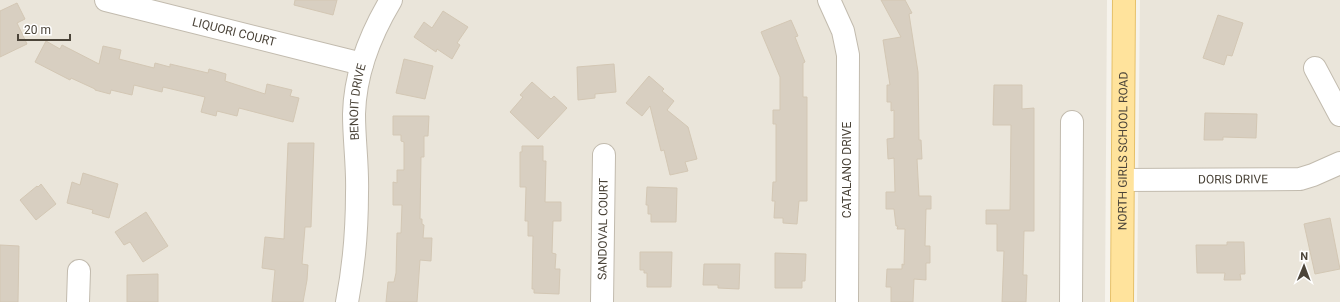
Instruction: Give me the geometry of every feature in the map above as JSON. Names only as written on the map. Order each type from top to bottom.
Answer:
[{"type":"main road","name":"NORTH GIRLS SCHOOL ROAD","points":[[1122,302],[1124,0]]},
{"type":"street","name":"LIQUORI COURT","points":[[106,0],[362,64]]},
{"type":"street","name":"BENOIT DRIVE","points":[[347,302],[354,252],[357,210],[354,114],[362,64],[370,39],[391,0]]},
{"type":"street","name":"CATALANO DRIVE","points":[[828,0],[839,20],[845,38],[848,68],[847,302]]},
{"type":"street","points":[[1314,68],[1340,116]]},
{"type":"street","points":[[1071,302],[1072,122]]},
{"type":"street","name":"SANDOVAL COURT","points":[[602,302],[604,155]]},
{"type":"street","name":"DORIS DRIVE","points":[[1123,180],[1300,179],[1340,163]]},
{"type":"street","points":[[78,302],[79,271]]},
{"type":"shaded area","points":[[0,0],[1107,0],[1105,302],[0,302]]},
{"type":"shaded area","points":[[1140,0],[1340,0],[1340,302],[1137,302]]},
{"type":"building","points":[[295,0],[337,0],[333,15],[294,5]]},
{"type":"building","points":[[881,0],[905,0],[912,13],[909,14],[918,72],[919,140],[921,140],[922,159],[917,159],[919,196],[931,196],[931,209],[926,209],[925,246],[930,246],[930,263],[926,263],[926,280],[914,279],[913,302],[891,302],[891,287],[886,287],[887,269],[902,269],[902,264],[904,265],[905,229],[897,229],[898,226],[896,226],[894,209],[886,209],[886,192],[895,192],[894,158],[888,159],[887,139],[894,138],[894,110],[891,111],[891,102],[887,102],[887,85],[890,85],[883,40],[901,37]]},
{"type":"building","points":[[17,3],[25,19],[17,23],[27,44],[0,57],[0,11]]},
{"type":"building","points":[[443,11],[468,27],[457,43],[460,45],[452,59],[437,49],[436,52],[414,37],[424,22],[432,28]]},
{"type":"building","points":[[1218,15],[1243,23],[1232,56],[1227,55],[1224,65],[1203,58]]},
{"type":"building","points":[[791,20],[798,36],[795,37],[805,62],[803,63],[803,97],[807,97],[807,201],[799,201],[797,224],[783,223],[783,218],[774,218],[775,201],[772,201],[773,182],[776,182],[776,124],[773,124],[773,110],[780,110],[780,77],[761,32]]},
{"type":"building","points":[[46,41],[60,49],[62,45],[99,64],[103,46],[121,50],[119,59],[154,68],[155,63],[170,67],[170,64],[208,73],[209,69],[226,74],[225,81],[265,94],[267,84],[292,90],[290,96],[299,98],[293,122],[239,108],[237,116],[217,111],[216,116],[201,112],[205,97],[163,87],[162,92],[134,85],[132,95],[111,90],[110,94],[95,90],[71,78],[70,80],[35,62]]},
{"type":"building","points":[[404,59],[433,66],[425,99],[396,93]]},
{"type":"building","points":[[614,64],[616,92],[595,94],[595,98],[578,100],[577,67]]},
{"type":"building","points":[[649,76],[664,89],[662,91],[674,101],[667,110],[688,127],[697,159],[685,162],[688,171],[670,175],[664,150],[661,151],[650,106],[642,116],[626,103]]},
{"type":"building","points":[[532,82],[551,99],[554,96],[567,108],[538,139],[510,112],[523,97],[520,95]]},
{"type":"building","points":[[994,85],[1022,85],[1022,109],[1034,108],[1034,231],[1024,231],[1023,275],[1027,275],[1026,302],[1002,302],[1004,251],[997,251],[997,224],[986,224],[986,210],[1010,210],[1011,125],[993,125]]},
{"type":"building","points":[[1205,113],[1257,114],[1256,138],[1223,137],[1223,140],[1204,140]]},
{"type":"building","points":[[393,116],[429,116],[428,136],[424,136],[424,157],[421,157],[420,219],[422,219],[422,224],[424,225],[423,238],[432,238],[431,261],[420,260],[417,302],[386,302],[388,282],[394,282],[396,273],[397,233],[401,233],[402,205],[393,205],[393,182],[397,183],[397,170],[404,170],[404,142],[401,141],[401,135],[393,135]]},
{"type":"building","points":[[288,143],[314,143],[311,227],[305,227],[302,264],[308,265],[307,280],[303,302],[272,302],[275,270],[262,268],[265,237],[284,239]]},
{"type":"building","points":[[522,146],[543,146],[543,161],[546,161],[545,202],[561,202],[561,221],[553,221],[552,253],[556,254],[555,269],[560,269],[559,294],[534,293],[534,289],[532,289],[533,236],[528,236],[528,221],[525,221],[526,187],[520,187],[520,152],[522,152]]},
{"type":"building","points":[[83,173],[118,184],[109,218],[92,213],[93,210],[67,203],[72,182],[80,185]]},
{"type":"building","points":[[41,184],[56,204],[36,220],[20,200]]},
{"type":"building","points":[[647,187],[677,188],[676,222],[651,222],[651,214],[648,214],[648,205],[646,205]]},
{"type":"building","points":[[146,212],[168,246],[143,262],[130,242],[124,245],[115,232]]},
{"type":"building","points":[[1330,218],[1340,269],[1315,274],[1304,224]]},
{"type":"building","points":[[1227,242],[1244,242],[1245,274],[1240,274],[1241,280],[1224,280],[1225,273],[1197,273],[1196,245],[1227,245]]},
{"type":"building","points":[[0,245],[19,246],[18,302],[0,302]]},
{"type":"building","points":[[640,252],[672,252],[671,287],[647,287],[647,273],[644,273],[644,270],[640,270]]},
{"type":"building","points":[[775,253],[806,254],[805,281],[802,281],[802,288],[775,288]]},
{"type":"building","points":[[704,264],[740,264],[739,289],[718,288],[718,285],[703,285]]},
{"type":"building","points":[[158,274],[158,302],[127,302],[127,275]]}]
